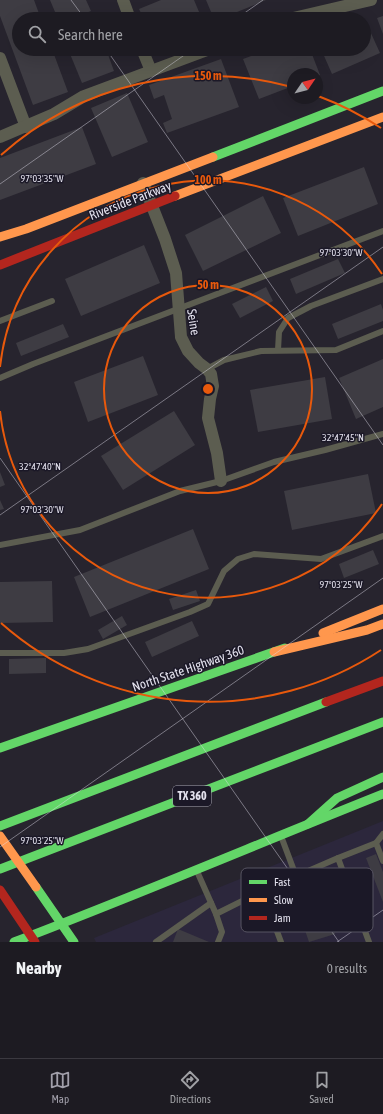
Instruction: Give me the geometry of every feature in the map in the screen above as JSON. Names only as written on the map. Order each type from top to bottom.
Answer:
[{"type":"main road","name":"Riverside Parkway","points":[[0,237],[26,229],[383,91]]},
{"type":"main road","name":"Riverside Parkway","points":[[0,265],[383,117]]},
{"type":"main road","name":"North State Highway 360","points":[[0,748],[274,652],[383,609]]},
{"type":"main road","points":[[274,652],[367,630],[383,624]]},
{"type":"main road","points":[[0,826],[383,681]]},
{"type":"main road","name":"TX 360","points":[[0,869],[383,722]]},
{"type":"main road","points":[[308,824],[336,798],[383,777]]},
{"type":"main road","points":[[14,942],[33,939],[62,924],[280,834],[383,794]]},
{"type":"main road","points":[[0,836],[74,942]]},
{"type":"main road","points":[[0,890],[33,939]]},
{"type":"street","points":[[123,0],[127,12]]},
{"type":"street","points":[[319,12],[371,0]]},
{"type":"street","points":[[145,56],[151,71]]},
{"type":"street","points":[[0,137],[54,114],[84,96],[191,56]]},
{"type":"street","points":[[0,58],[26,127]]},
{"type":"street","name":"Seine","points":[[143,183],[165,239],[176,274],[181,337],[188,351],[207,369]]},
{"type":"street","points":[[207,369],[211,374],[213,386],[208,418],[217,452],[221,481]]},
{"type":"lane","points":[[0,378],[33,364],[383,231]]},
{"type":"lane","points":[[278,350],[279,332],[288,318],[311,306],[383,279]]},
{"type":"lane","points":[[0,321],[52,301]]},
{"type":"lane","points":[[207,369],[224,360],[261,351],[336,350],[383,331]]},
{"type":"lane","points":[[0,545],[80,530],[180,491],[221,481],[274,462],[383,434]]},
{"type":"lane","points":[[0,653],[64,652],[88,649],[208,604],[224,571],[238,559],[254,554],[321,559],[383,536]]},
{"type":"lane","points":[[280,834],[293,868]]},
{"type":"lane","points":[[315,868],[376,843],[383,834]]},
{"type":"lane","points":[[376,843],[383,861]]},
{"type":"lane","points":[[338,858],[342,868]]},
{"type":"lane","points":[[196,869],[216,914],[222,932],[218,942]]},
{"type":"lane","points":[[216,914],[241,902]]},
{"type":"lane","points":[[156,942],[211,903]]},
{"type":"lane","points":[[277,932],[281,942]]},
{"type":"lane","points":[[365,932],[369,942]]},
{"type":"shaded area","points":[[383,821],[383,942],[96,942],[94,938],[241,878],[241,932],[373,932],[373,868],[267,868]]},
{"type":"building","points":[[0,0],[34,0],[38,12],[12,12],[12,48],[0,16]]},
{"type":"building","points":[[50,0],[86,0],[91,11],[88,12],[55,12]]},
{"type":"building","points":[[161,0],[194,0],[199,12],[140,12],[139,9]]},
{"type":"building","points":[[206,0],[266,0],[237,12],[211,12]]},
{"type":"building","points":[[383,16],[383,34],[377,18]]},
{"type":"building","points":[[371,33],[380,53],[332,74],[324,56],[371,56]]},
{"type":"building","points":[[15,56],[55,56],[68,92],[33,105]]},
{"type":"building","points":[[71,56],[109,56],[114,71],[82,83]]},
{"type":"building","points":[[251,56],[313,56],[317,68],[287,68],[287,88],[259,99],[243,59]]},
{"type":"building","points":[[221,59],[239,107],[167,133],[163,123],[172,119],[164,95],[154,99],[149,85]]},
{"type":"building","points":[[127,93],[148,142],[112,157],[91,108]]},
{"type":"building","points":[[82,127],[96,164],[0,200],[0,158]]},
{"type":"building","points":[[364,167],[378,204],[298,236],[283,198]]},
{"type":"building","points":[[263,196],[281,233],[203,271],[185,235]]},
{"type":"building","points":[[144,245],[160,283],[81,316],[65,279]]},
{"type":"building","points":[[338,259],[345,273],[296,294],[290,279]]},
{"type":"building","points":[[266,287],[273,301],[240,318],[232,304]]},
{"type":"building","points":[[381,304],[383,310],[383,321],[338,339],[332,324]]},
{"type":"building","points":[[63,324],[69,337],[21,356],[16,343]]},
{"type":"building","points":[[143,356],[158,395],[88,422],[74,382]]},
{"type":"building","points":[[383,359],[383,407],[356,419],[339,378]]},
{"type":"building","points":[[325,377],[332,419],[258,432],[250,390]]},
{"type":"building","points":[[174,411],[195,445],[123,490],[101,456]]},
{"type":"building","points":[[0,472],[5,485],[0,487]]},
{"type":"building","points":[[368,474],[376,513],[292,530],[284,491]]},
{"type":"building","points":[[0,500],[4,509],[0,510]]},
{"type":"building","points":[[193,529],[209,569],[90,617],[74,577]]},
{"type":"building","points":[[373,550],[379,564],[344,578],[339,564]]},
{"type":"building","points":[[52,581],[53,622],[0,623],[0,582]]},
{"type":"building","points":[[196,590],[200,601],[173,610],[169,599]]},
{"type":"building","points":[[122,616],[127,625],[103,639],[98,630]]},
{"type":"building","points":[[192,621],[199,636],[152,657],[145,642]]},
{"type":"building","points":[[46,658],[46,673],[9,674],[9,659]]},
{"type":"building","points":[[376,854],[383,872],[383,902],[373,876],[373,868],[370,868],[366,858]]},
{"type":"building","points":[[178,929],[209,942],[173,942]]},
{"type":"building","points":[[306,932],[334,932],[335,934],[309,942]]},
{"type":"traffic: fast","points":[[213,157],[383,91]]},
{"type":"traffic: fast","points":[[0,748],[285,648]]},
{"type":"traffic: fast","points":[[0,826],[326,702]]},
{"type":"traffic: fast","points":[[0,869],[383,722]]},
{"type":"traffic: fast","points":[[308,824],[337,798],[383,777]]},
{"type":"traffic: fast","points":[[14,942],[383,794]]},
{"type":"traffic: fast","points":[[36,887],[74,942]]},
{"type":"traffic: slow","points":[[175,196],[383,117]]},
{"type":"traffic: slow","points":[[0,237],[26,229],[213,157]]},
{"type":"traffic: slow","points":[[323,633],[383,609]]},
{"type":"traffic: slow","points":[[274,652],[367,630],[383,624]]},
{"type":"traffic: slow","points":[[0,836],[36,887]]},
{"type":"traffic: jam","points":[[0,265],[175,196]]},
{"type":"traffic: jam","points":[[326,702],[383,681]]},
{"type":"traffic: jam","points":[[0,890],[35,942]]}]
